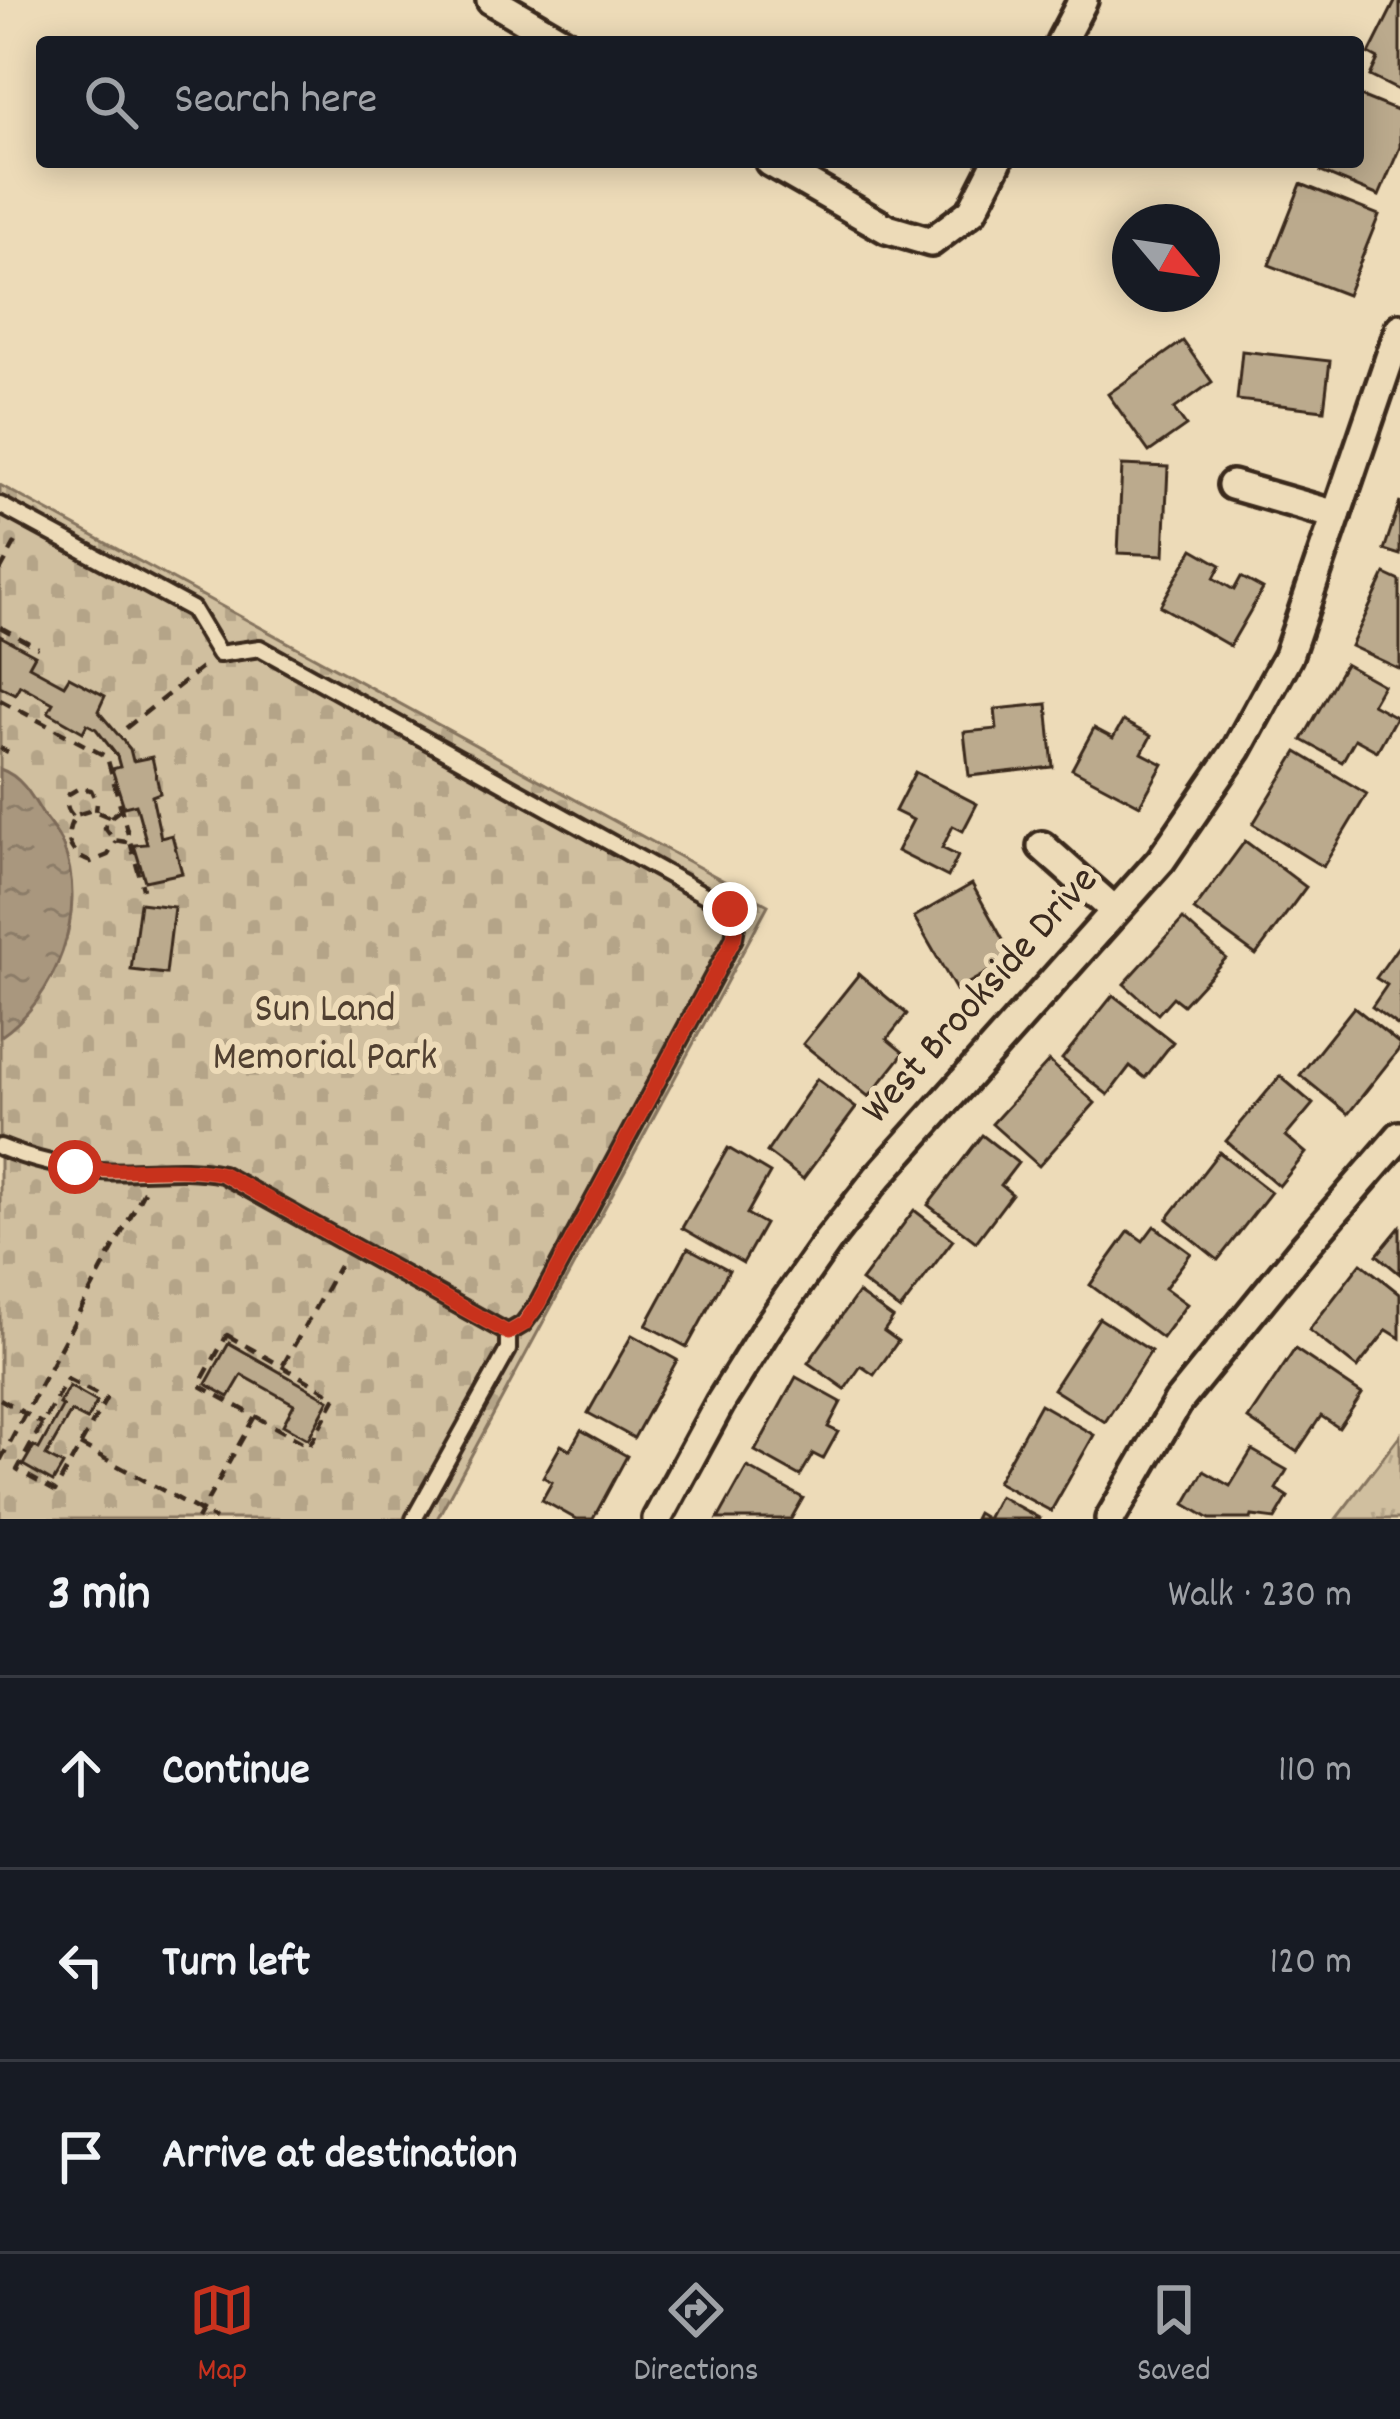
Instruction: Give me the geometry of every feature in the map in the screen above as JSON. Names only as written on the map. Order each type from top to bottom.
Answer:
[{"type":"street","points":[[491,0],[553,36]]},
{"type":"street","points":[[1064,36],[1083,0]]},
{"type":"street","points":[[780,168],[886,229],[931,242],[972,211],[995,168]]},
{"type":"street","name":"West Brookside Drive","points":[[658,1519],[720,1402],[827,1242],[877,1178],[1161,860],[1237,749],[1288,656],[1400,328]]},
{"type":"street","points":[[1232,485],[1336,515]]},
{"type":"street","points":[[1042,845],[1115,911]]},
{"type":"street","points":[[1111,1519],[1178,1402],[1400,1136]]},
{"type":"lane","points":[[0,505],[192,609],[219,654],[260,648],[715,898],[737,920],[734,938],[538,1304],[524,1324],[508,1333]]},
{"type":"lane","points":[[0,1147],[46,1162],[104,1172],[197,1168],[223,1174],[508,1333]]},
{"type":"lane","points":[[414,1519],[508,1350],[508,1333]]},
{"type":"path","points":[[0,571],[27,521]]},
{"type":"path","points":[[0,627],[38,648]]},
{"type":"path","points":[[126,728],[219,654]]},
{"type":"path","points":[[0,700],[107,757],[142,889]]},
{"type":"path","points":[[0,748],[8,752]]},
{"type":"path","points":[[74,817],[67,807],[68,794],[79,788],[91,790],[96,811]]},
{"type":"path","points":[[120,810],[105,828],[116,841],[129,842]]},
{"type":"path","points":[[110,817],[96,811],[74,817],[68,828],[70,846],[91,862],[108,855],[116,841]]},
{"type":"path","points":[[0,1461],[141,1201],[152,1169]]},
{"type":"path","points":[[283,1366],[351,1245]]},
{"type":"path","points":[[227,1335],[336,1397],[310,1446],[255,1416],[199,1385],[227,1335]]},
{"type":"path","points":[[67,1379],[106,1399],[80,1445],[55,1491],[17,1470],[67,1379]]},
{"type":"path","points":[[0,1399],[43,1424]]},
{"type":"path","points":[[197,1519],[255,1416]]},
{"type":"path","points":[[80,1445],[215,1519]]},
{"type":"green space","name":"Sun Land Memorial Park","points":[[0,485],[768,905],[437,1519],[0,1519]]},
{"type":"green space","points":[[1400,1435],[1400,1519],[1336,1519]]},
{"type":"water","points":[[0,769],[25,788],[59,838],[70,871],[72,898],[62,952],[51,977],[20,1021],[0,1037]]},
{"type":"building","points":[[1400,0],[1400,91],[1370,76],[1378,59],[1369,54]]},
{"type":"building","points":[[1364,97],[1400,112],[1400,147],[1379,196],[1321,172],[1323,168],[1364,168]]},
{"type":"building","points":[[1301,184],[1379,215],[1347,295],[1269,265]]},
{"type":"building","points":[[1183,341],[1212,382],[1174,409],[1186,426],[1149,452],[1108,394]]},
{"type":"building","points":[[1242,351],[1330,361],[1324,410],[1237,400]]},
{"type":"building","points":[[1122,465],[1168,467],[1164,555],[1118,553]]},
{"type":"building","points":[[1400,502],[1400,555],[1384,550]]},
{"type":"building","points":[[1193,549],[1221,565],[1214,578],[1234,590],[1241,577],[1263,589],[1230,646],[1160,606]]},
{"type":"building","points":[[1385,574],[1400,581],[1400,669],[1351,646]]},
{"type":"building","points":[[0,636],[35,655],[29,666],[64,685],[69,677],[105,696],[98,711],[130,749],[133,761],[152,757],[160,793],[152,796],[161,838],[172,835],[182,873],[145,881],[134,845],[147,844],[136,804],[124,807],[112,769],[120,767],[117,756],[96,729],[87,724],[83,732],[48,712],[53,703],[20,685],[15,694],[0,686]]},
{"type":"building","points":[[1345,664],[1383,685],[1372,704],[1396,717],[1377,751],[1355,739],[1342,762],[1302,740]]},
{"type":"building","points":[[1047,704],[1053,767],[969,776],[964,732],[997,729],[995,709]]},
{"type":"building","points":[[1123,721],[1151,736],[1142,753],[1163,764],[1140,805],[1072,769],[1094,728],[1113,738]]},
{"type":"building","points":[[1297,752],[1367,794],[1323,867],[1253,824]]},
{"type":"building","points":[[915,772],[977,804],[963,831],[953,826],[942,848],[958,856],[948,877],[897,851],[913,820],[895,811]]},
{"type":"building","points":[[1245,841],[1306,887],[1256,955],[1194,910]]},
{"type":"building","points":[[972,884],[1013,958],[956,990],[914,917]]},
{"type":"building","points":[[140,903],[174,907],[166,974],[131,970]]},
{"type":"building","points":[[1183,919],[1226,958],[1183,1005],[1173,997],[1158,1014],[1124,984]]},
{"type":"building","points":[[1400,944],[1400,1027],[1372,1007],[1387,985],[1376,978]]},
{"type":"building","points":[[859,974],[907,1014],[887,1039],[904,1053],[869,1097],[803,1044]]},
{"type":"building","points":[[1113,995],[1173,1042],[1145,1078],[1130,1066],[1108,1095],[1062,1059]]},
{"type":"building","points":[[1354,1007],[1400,1048],[1348,1114],[1300,1075]]},
{"type":"building","points":[[1049,1061],[1095,1103],[1039,1166],[992,1124]]},
{"type":"building","points":[[1280,1076],[1313,1104],[1286,1136],[1306,1153],[1279,1186],[1226,1141]]},
{"type":"building","points":[[817,1079],[856,1108],[803,1179],[767,1152]]},
{"type":"building","points":[[982,1135],[1018,1163],[1001,1185],[1012,1194],[976,1242],[928,1205]]},
{"type":"building","points":[[728,1148],[770,1173],[747,1214],[765,1224],[743,1263],[682,1228]]},
{"type":"building","points":[[1219,1152],[1271,1192],[1218,1260],[1167,1219]]},
{"type":"building","points":[[914,1210],[953,1240],[900,1310],[861,1281]]},
{"type":"building","points":[[1154,1226],[1191,1253],[1165,1288],[1187,1304],[1162,1338],[1090,1285],[1129,1231],[1143,1241]]},
{"type":"building","points":[[1400,1227],[1400,1274],[1377,1255]]},
{"type":"building","points":[[688,1248],[729,1270],[687,1347],[646,1325]]},
{"type":"building","points":[[1361,1263],[1400,1294],[1400,1338],[1387,1330],[1357,1368],[1309,1330]]},
{"type":"building","points":[[858,1293],[893,1318],[884,1331],[898,1341],[874,1375],[861,1366],[845,1389],[808,1363]]},
{"type":"building","points":[[1099,1318],[1151,1351],[1105,1422],[1053,1389]]},
{"type":"building","points":[[632,1335],[677,1360],[634,1438],[588,1413]]},
{"type":"building","points":[[229,1343],[329,1400],[308,1439],[283,1425],[294,1404],[242,1375],[229,1397],[206,1384]]},
{"type":"building","points":[[1295,1349],[1362,1394],[1339,1428],[1321,1416],[1297,1452],[1248,1419]]},
{"type":"building","points":[[796,1377],[841,1402],[828,1427],[838,1432],[823,1459],[813,1454],[800,1476],[755,1451]]},
{"type":"building","points":[[69,1386],[97,1402],[87,1420],[71,1412],[46,1456],[63,1465],[53,1482],[23,1465],[34,1446],[39,1449]]},
{"type":"building","points":[[1040,1404],[1094,1435],[1051,1511],[997,1482]]},
{"type":"building","points":[[581,1430],[627,1456],[593,1519],[576,1519],[542,1500],[552,1482],[543,1477],[561,1445],[570,1450]]},
{"type":"building","points":[[1252,1450],[1287,1470],[1276,1489],[1288,1497],[1275,1519],[1210,1519],[1185,1504],[1204,1471],[1230,1486]]},
{"type":"building","points":[[747,1467],[803,1498],[791,1519],[718,1519]]},
{"type":"building","points":[[999,1496],[1041,1519],[987,1519]]},
{"type":"route","points":[[75,1167],[104,1172],[197,1168],[223,1174],[508,1333],[524,1324],[538,1304],[734,938],[737,920],[730,909]]}]
